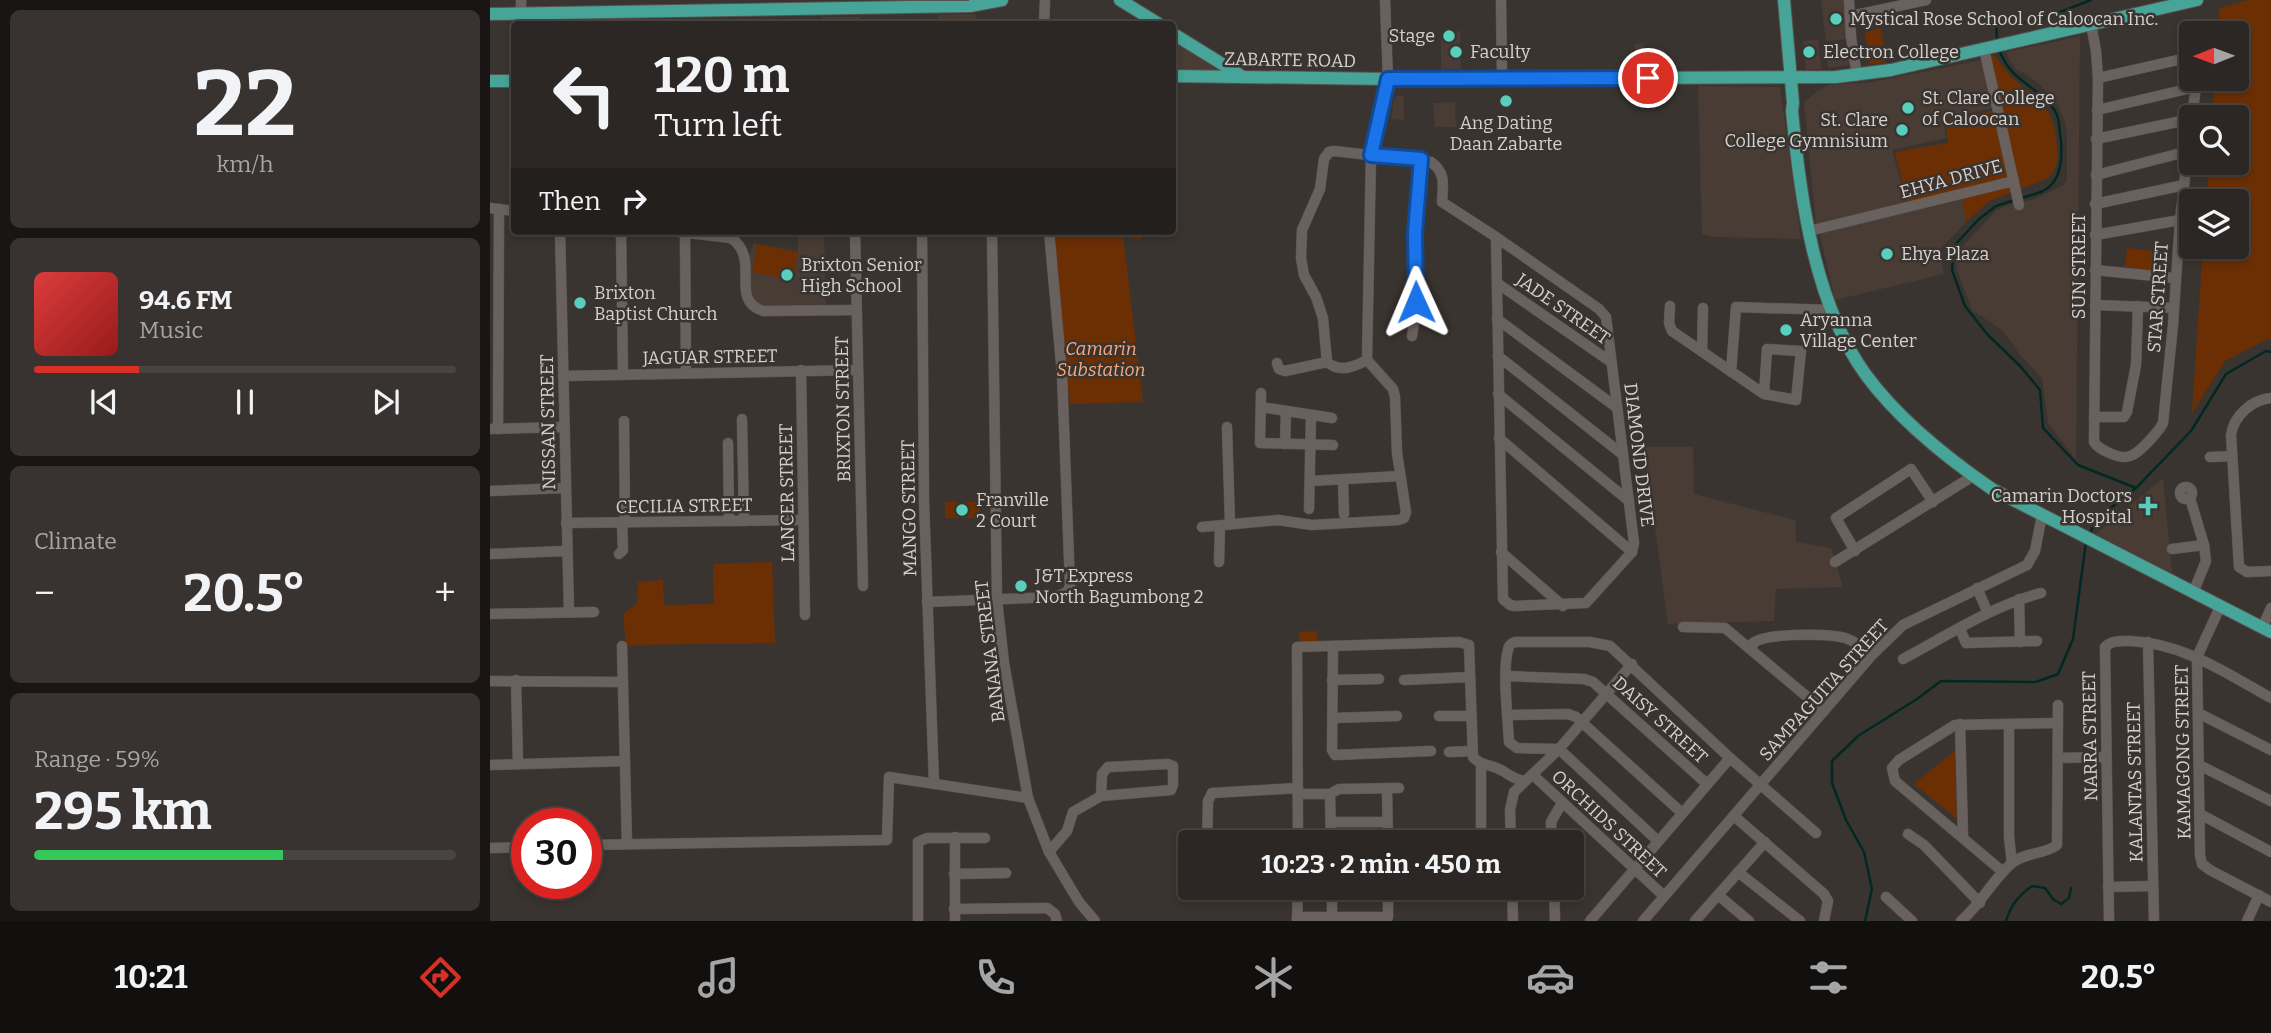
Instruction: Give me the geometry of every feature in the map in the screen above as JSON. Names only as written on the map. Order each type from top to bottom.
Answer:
[{"type":"main road","points":[[490,14],[521,7],[873,3],[970,6],[1002,0]]},
{"type":"main road","points":[[1120,0],[1154,21]]},
{"type":"main road","points":[[1784,0],[1799,188],[1804,219],[1809,228],[1831,310],[1867,376],[1909,422],[1973,476],[2042,515],[2269,630]]},
{"type":"main road","name":"ZABARTE ROAD","points":[[1176,76],[1388,79],[1791,79],[1857,76],[2197,0]]},
{"type":"main road","points":[[1176,35],[1240,75]]},
{"type":"main road","points":[[490,81],[511,81]]},
{"type":"street","points":[[1044,21],[1045,0]]},
{"type":"street","points":[[1202,527],[1278,520],[1312,525],[1404,518],[1406,512],[1400,476],[1395,397],[1393,389],[1367,360],[1371,155],[1388,79],[1385,0]]},
{"type":"street","points":[[1501,0],[1502,78]]},
{"type":"street","points":[[1849,0],[1857,76]]},
{"type":"street","points":[[1851,16],[1926,0]]},
{"type":"street","name":"SUN STREET","points":[[2095,23],[2098,78],[2095,446],[2128,457]]},
{"type":"street","name":"EHYA DRIVE","points":[[1809,228],[2015,185],[1984,49]]},
{"type":"street","points":[[2098,78],[2179,60]]},
{"type":"street","points":[[2097,110],[2179,88]]},
{"type":"street","points":[[2096,139],[2179,121]]},
{"type":"street","points":[[1327,362],[1323,318],[1301,267],[1302,230],[1320,189],[1325,155],[1334,151],[1421,159],[1439,168],[1443,176],[1442,202],[1496,237]]},
{"type":"street","points":[[2096,176],[2179,154]]},
{"type":"street","points":[[1412,336],[1416,302],[1415,232],[1421,159]]},
{"type":"street","name":"STAR STREET","points":[[2184,189],[2186,175]]},
{"type":"street","points":[[2015,185],[2019,205]]},
{"type":"street","points":[[2095,204],[2184,186]]},
{"type":"street","points":[[494,209],[494,429],[564,427]]},
{"type":"street","points":[[2095,235],[2179,220]]},
{"type":"street","name":"STAR STREET","points":[[2128,457],[2133,456],[2161,427],[2179,232]]},
{"type":"street","name":"NISSAN STREET","points":[[560,235],[569,612]]},
{"type":"street","points":[[621,235],[623,374]]},
{"type":"street","points":[[685,235],[686,373]]},
{"type":"street","points":[[703,235],[731,238],[739,243],[745,256],[745,294],[755,309],[856,310]]},
{"type":"street","name":"BRIXTON STREET","points":[[855,235],[863,586]]},
{"type":"street","name":"MANGO STREET","points":[[922,235],[927,603],[934,784]]},
{"type":"street","name":"BANANA STREET","points":[[992,235],[997,600],[1004,663],[1028,799],[1049,852],[1079,902],[1095,921]]},
{"type":"street","points":[[927,603],[1055,597],[1067,592],[1071,579],[1062,374],[1049,235]]},
{"type":"street","name":"DIAMOND DRIVE","points":[[1496,237],[1603,312],[1607,321],[1634,543],[1632,552],[1590,601],[1580,605],[1515,606],[1506,603],[1502,594],[1496,237]]},
{"type":"street","points":[[2095,270],[2175,278]]},
{"type":"street","name":"JADE STREET","points":[[1497,283],[1611,362]]},
{"type":"street","points":[[2095,305],[2174,308]]},
{"type":"street","points":[[1670,306],[1670,328],[1764,394],[1796,400],[1801,351],[1767,349],[1764,394]]},
{"type":"street","points":[[2094,417],[2120,418],[2127,412],[2136,365],[2138,306]]},
{"type":"street","points":[[1731,372],[1736,307],[1831,310]]},
{"type":"street","points":[[1702,351],[1703,308]]},
{"type":"street","points":[[1497,319],[1616,407]]},
{"type":"street","points":[[1498,356],[1622,454]]},
{"type":"street","points":[[1276,363],[1279,369],[1284,370],[1327,362],[1345,368],[1367,360]]},
{"type":"street","name":"LANCER STREET","points":[[801,370],[805,615]]},
{"type":"street","name":"JAGUAR STREET","points":[[563,376],[857,370]]},
{"type":"street","points":[[1261,393],[1260,443],[1333,445]]},
{"type":"street","points":[[1499,394],[1629,501]]},
{"type":"street","points":[[2271,398],[2253,403],[2238,418],[2232,430],[2239,567],[2247,572],[2271,571]]},
{"type":"street","points":[[1261,407],[1332,418]]},
{"type":"street","points":[[1285,444],[1286,411]]},
{"type":"street","points":[[1310,509],[1311,415]]},
{"type":"street","points":[[742,419],[744,521]]},
{"type":"street","points":[[620,554],[623,547],[624,522],[624,421]]},
{"type":"street","points":[[1219,562],[1225,525],[1227,427]]},
{"type":"street","points":[[1499,438],[1632,552]]},
{"type":"street","points":[[727,443],[729,522]]},
{"type":"street","points":[[2210,457],[2232,456]]},
{"type":"street","points":[[1855,551],[1836,518],[1911,469],[1933,502]]},
{"type":"street","points":[[1310,481],[1400,476]]},
{"type":"street","points":[[1835,562],[1973,476]]},
{"type":"street","points":[[1343,480],[1345,514]]},
{"type":"street","points":[[490,491],[565,488]]},
{"type":"street","points":[[2190,498],[2204,545],[2205,566],[2193,593]]},
{"type":"street","name":"SAMPAGUITA STREET","points":[[1643,921],[1872,655],[1903,625],[2027,565],[2035,551],[2042,515]]},
{"type":"street","name":"CECILIA STREET","points":[[566,523],[802,520]]},
{"type":"street","points":[[2172,549],[2204,545]]},
{"type":"street","points":[[490,554],[566,551]]},
{"type":"street","points":[[1501,552],[1563,606]]},
{"type":"street","points":[[1977,589],[1989,613]]},
{"type":"street","points":[[1903,659],[1989,613],[2019,599],[2041,593]]},
{"type":"street","points":[[2019,599],[2020,642]]},
{"type":"street","name":"KAMAGONG STREET","points":[[2220,607],[2197,657],[2200,855],[2203,864],[2210,870],[2271,902]]},
{"type":"street","points":[[2269,630],[2271,608]]},
{"type":"street","points":[[490,614],[594,612]]},
{"type":"street","points":[[1683,627],[1725,628],[1824,711]]},
{"type":"street","points":[[1960,629],[1966,643],[2038,641]]},
{"type":"street","points":[[1752,650],[1753,643],[1764,637],[1824,635],[1844,637],[1872,655]]},
{"type":"street","name":"NARRA STREET","points":[[2109,921],[2105,647],[2115,641],[2148,642],[2180,650],[2271,698]]},
{"type":"street","points":[[1658,841],[1559,749],[1517,748],[1509,742],[1507,676],[1510,645],[1516,642],[1602,643],[1610,646],[1730,758],[1816,833]]},
{"type":"street","name":"KALANTAS STREET","points":[[2148,642],[2154,921]]},
{"type":"street","points":[[1298,830],[1297,647],[1465,643],[1470,650],[1472,751],[1473,757],[1481,765],[1481,830]]},
{"type":"street","points":[[622,646],[627,844]]},
{"type":"street","points":[[1333,646],[1332,750],[1335,755],[1431,751]]},
{"type":"street","points":[[1511,830],[1511,801],[1514,792],[1559,749],[1632,664]]},
{"type":"street","name":"DAISY STREET","points":[[1507,676],[1584,679],[1593,682],[1707,784]]},
{"type":"street","points":[[1404,680],[1470,677]]},
{"type":"street","points":[[1332,680],[1379,679]]},
{"type":"street","points":[[516,680],[518,764]]},
{"type":"street","points":[[490,681],[623,682]]},
{"type":"street","points":[[1961,921],[1980,903],[2012,863],[2024,855],[2056,847],[2058,705]]},
{"type":"street","points":[[2198,713],[2271,750]]},
{"type":"street","points":[[1507,715],[1568,714],[1583,722],[1682,813]]},
{"type":"street","points":[[1332,718],[1397,716]]},
{"type":"street","points":[[1439,716],[1470,716]]},
{"type":"street","points":[[2003,872],[1895,781],[1892,768],[1899,760],[1942,731],[1960,724],[2058,723]]},
{"type":"street","points":[[1960,724],[1963,837]]},
{"type":"street","points":[[2009,724],[2009,836],[2012,863]]},
{"type":"street","points":[[1449,752],[1472,751]]},
{"type":"street","points":[[2058,758],[2106,757]]},
{"type":"street","points":[[1590,921],[1730,758]]},
{"type":"street","points":[[490,765],[625,761]]},
{"type":"street","name":"ORCHIDS STREET","points":[[1481,765],[1499,769],[1513,779],[1529,778],[1562,803],[1664,897]]},
{"type":"street","points":[[2199,765],[2271,802]]},
{"type":"street","points":[[1049,852],[1067,831],[1073,812],[1101,796],[1171,790],[1173,766],[1108,767],[1102,774],[1101,796]]},
{"type":"street","points":[[602,845],[887,840],[889,777],[1028,799]]},
{"type":"street","points":[[1387,788],[1387,830]]},
{"type":"street","points":[[1207,830],[1208,802],[1212,793],[1298,791],[1331,794],[1339,789],[1399,788]]},
{"type":"street","points":[[1331,794],[1331,830]]},
{"type":"street","points":[[1552,830],[1552,822],[1562,803]]},
{"type":"street","points":[[2200,814],[2271,852]]},
{"type":"street","points":[[1734,816],[1824,894],[1828,901],[1824,921]]},
{"type":"street","points":[[1331,822],[1387,822]]},
{"type":"street","points":[[1908,834],[1924,845],[1980,903]]},
{"type":"street","points":[[955,837],[955,921]]},
{"type":"street","points":[[918,921],[918,847],[921,839],[985,838]]},
{"type":"street","points":[[1697,920],[1765,842]]},
{"type":"street","points":[[490,848],[511,847]]},
{"type":"street","points":[[1738,872],[1801,921]]},
{"type":"street","points":[[954,874],[1006,873]]},
{"type":"street","points":[[2108,887],[2153,886]]},
{"type":"street","points":[[1718,895],[1749,921]]},
{"type":"street","points":[[2247,921],[2259,895]]},
{"type":"street","points":[[1886,897],[1907,919]]},
{"type":"street","points":[[1298,900],[1297,919],[1388,917],[1388,900]]},
{"type":"street","points":[[1332,900],[1332,917]]},
{"type":"street","points":[[1512,900],[1513,921]]},
{"type":"street","points":[[1554,900],[1555,921]]},
{"type":"street","points":[[954,909],[1051,909],[1057,921]]},
{"type":"shaded area","name":"Mystical Rose School of Caloocan Inc.","points":[[1821,0],[1846,0],[1850,39],[1826,41]]},
{"type":"shaded area","points":[[975,14],[976,21],[938,21],[938,15]]},
{"type":"shaded area","points":[[822,17],[860,17],[860,21],[822,21]]},
{"type":"shaded area","points":[[1460,31],[1461,69],[1441,69],[1441,33]]},
{"type":"shaded area","points":[[2080,36],[2076,459],[2048,423],[2042,378],[2021,356],[2003,331],[1972,310],[1957,270],[1956,253],[1996,211],[2035,199],[2062,186],[2067,180],[2067,134],[2057,103],[2038,83],[2017,70],[2006,52]]},
{"type":"shaded area","points":[[1818,40],[1821,69],[1806,70],[1803,41]]},
{"type":"shaded area","points":[[1176,43],[1220,72],[1176,72]]},
{"type":"shaded area","points":[[1643,43],[1645,48],[1663,49],[1667,56],[1667,65],[1635,64],[1635,44]]},
{"type":"shaded area","points":[[1849,54],[1850,65],[1828,68],[1827,57]]},
{"type":"shaded area","points":[[1982,60],[1993,108],[1943,119],[1946,138],[1892,150],[1907,203],[1816,224],[1804,103],[1828,85],[1872,82]]},
{"type":"shaded area","points":[[1698,86],[1780,87],[1801,239],[1715,237],[1702,234]]},
{"type":"shaded area","points":[[1403,96],[1404,120],[1391,119],[1394,98]]},
{"type":"shaded area","points":[[1455,102],[1456,127],[1435,127],[1433,103]]},
{"type":"shaded area","points":[[1963,197],[1966,222],[1940,249],[1944,274],[1835,300],[1819,231]]},
{"type":"shaded area","name":"Brixton Senior High School","points":[[798,235],[824,235],[826,308],[761,309],[748,300],[748,260],[754,243],[798,252]]},
{"type":"shaded area","points":[[1644,447],[1693,447],[1694,494],[1795,520],[1796,542],[1831,548],[1843,587],[1776,589],[1774,621],[1668,624]]},
{"type":"shaded area","name":"Camarin Doctors Hospital","points":[[2163,478],[2172,574],[2096,534]]},
{"type":"green space","points":[[2249,0],[2271,0],[2271,340],[2267,339],[2225,361],[2192,413],[2202,259],[2249,259],[2249,189],[2208,189],[2208,175],[2249,175],[2249,105],[2213,105],[2214,91],[2249,91],[2249,21],[2218,21],[2219,8]]},
{"type":"green space","points":[[1881,28],[1886,62],[1870,65],[1865,32]]},
{"type":"green space","points":[[1994,55],[2011,77],[2039,100],[2049,113],[2055,129],[2058,158],[2054,171],[2046,179],[1989,201],[1966,222],[1963,197],[1909,209],[1895,152],[1948,143],[1945,120],[1995,110],[1984,58]]},
{"type":"green space","name":"Camarin Substation","points":[[1142,235],[1141,240],[1123,237],[1143,402],[1070,404],[1051,237]]},
{"type":"green space","points":[[757,244],[798,252],[793,280],[752,272]]},
{"type":"green space","points":[[2127,248],[2160,252],[2158,271],[2125,267]]},
{"type":"green space","name":"Franville 2 Court","points":[[945,502],[980,502],[980,518],[945,518]]},
{"type":"green space","points":[[772,562],[775,643],[626,645],[623,614],[637,603],[638,582],[663,580],[664,605],[714,604],[713,564]]},
{"type":"green space","points":[[1317,631],[1317,643],[1300,643],[1299,632]]},
{"type":"green space","points":[[1955,751],[1957,819],[1914,784]]},
{"type":"waterway","points":[[1997,40],[1996,25],[2037,21],[2091,0]]},
{"type":"waterway","points":[[2000,52],[2011,71],[2049,103],[2059,122],[2060,166],[2055,181],[2043,191],[2022,198]]},
{"type":"waterway","points":[[2015,200],[1996,206],[1978,220],[1954,246],[1952,270],[1965,306],[1987,334],[2040,390],[2043,428],[2078,465],[2136,488]]},
{"type":"waterway","points":[[2090,533],[2097,519],[2136,488],[2191,431],[2226,374],[2266,351],[2271,352]]},
{"type":"waterway","points":[[1865,921],[1872,889],[1864,852],[1846,820],[1832,783],[1832,761],[1858,736],[1941,681],[2036,682],[2058,674],[2073,639],[2086,542]]},
{"type":"waterway","points":[[2006,921],[2016,901],[2032,886],[2045,888],[2053,899],[2061,904],[2069,898],[2071,888]]},
{"type":"place","name":"Mystical Rose School of Caloocan Inc.","points":[[1836,19]]},
{"type":"place","name":"Stage","points":[[1449,36]]},
{"type":"place","name":"Faculty","points":[[1456,52]]},
{"type":"place","name":"Electron College","points":[[1809,52]]},
{"type":"place","name":"Ang Dating Daan Zabarte","points":[[1506,101]]},
{"type":"place","name":"St. Clare College of Caloocan","points":[[1908,108]]},
{"type":"place","name":"St. Clare College Gymnisium","points":[[1902,130]]},
{"type":"place","name":"Ehya Plaza","points":[[1887,254]]},
{"type":"place","name":"Brixton Senior High School","points":[[787,275]]},
{"type":"place","name":"Brixton Baptist Church","points":[[580,303]]},
{"type":"place","name":"Aryanna Village Center","points":[[1786,330]]},
{"type":"place","name":"Camarin Doctors Hospital","points":[[2148,506]]},
{"type":"place","name":"Franville 2 Court","points":[[962,510]]},
{"type":"place","name":"J&T Express North Bagumbong 2","points":[[1021,586]]},
{"type":"route","points":[[1416,302],[1415,232],[1421,159],[1371,155],[1388,79],[1648,78]]}]
